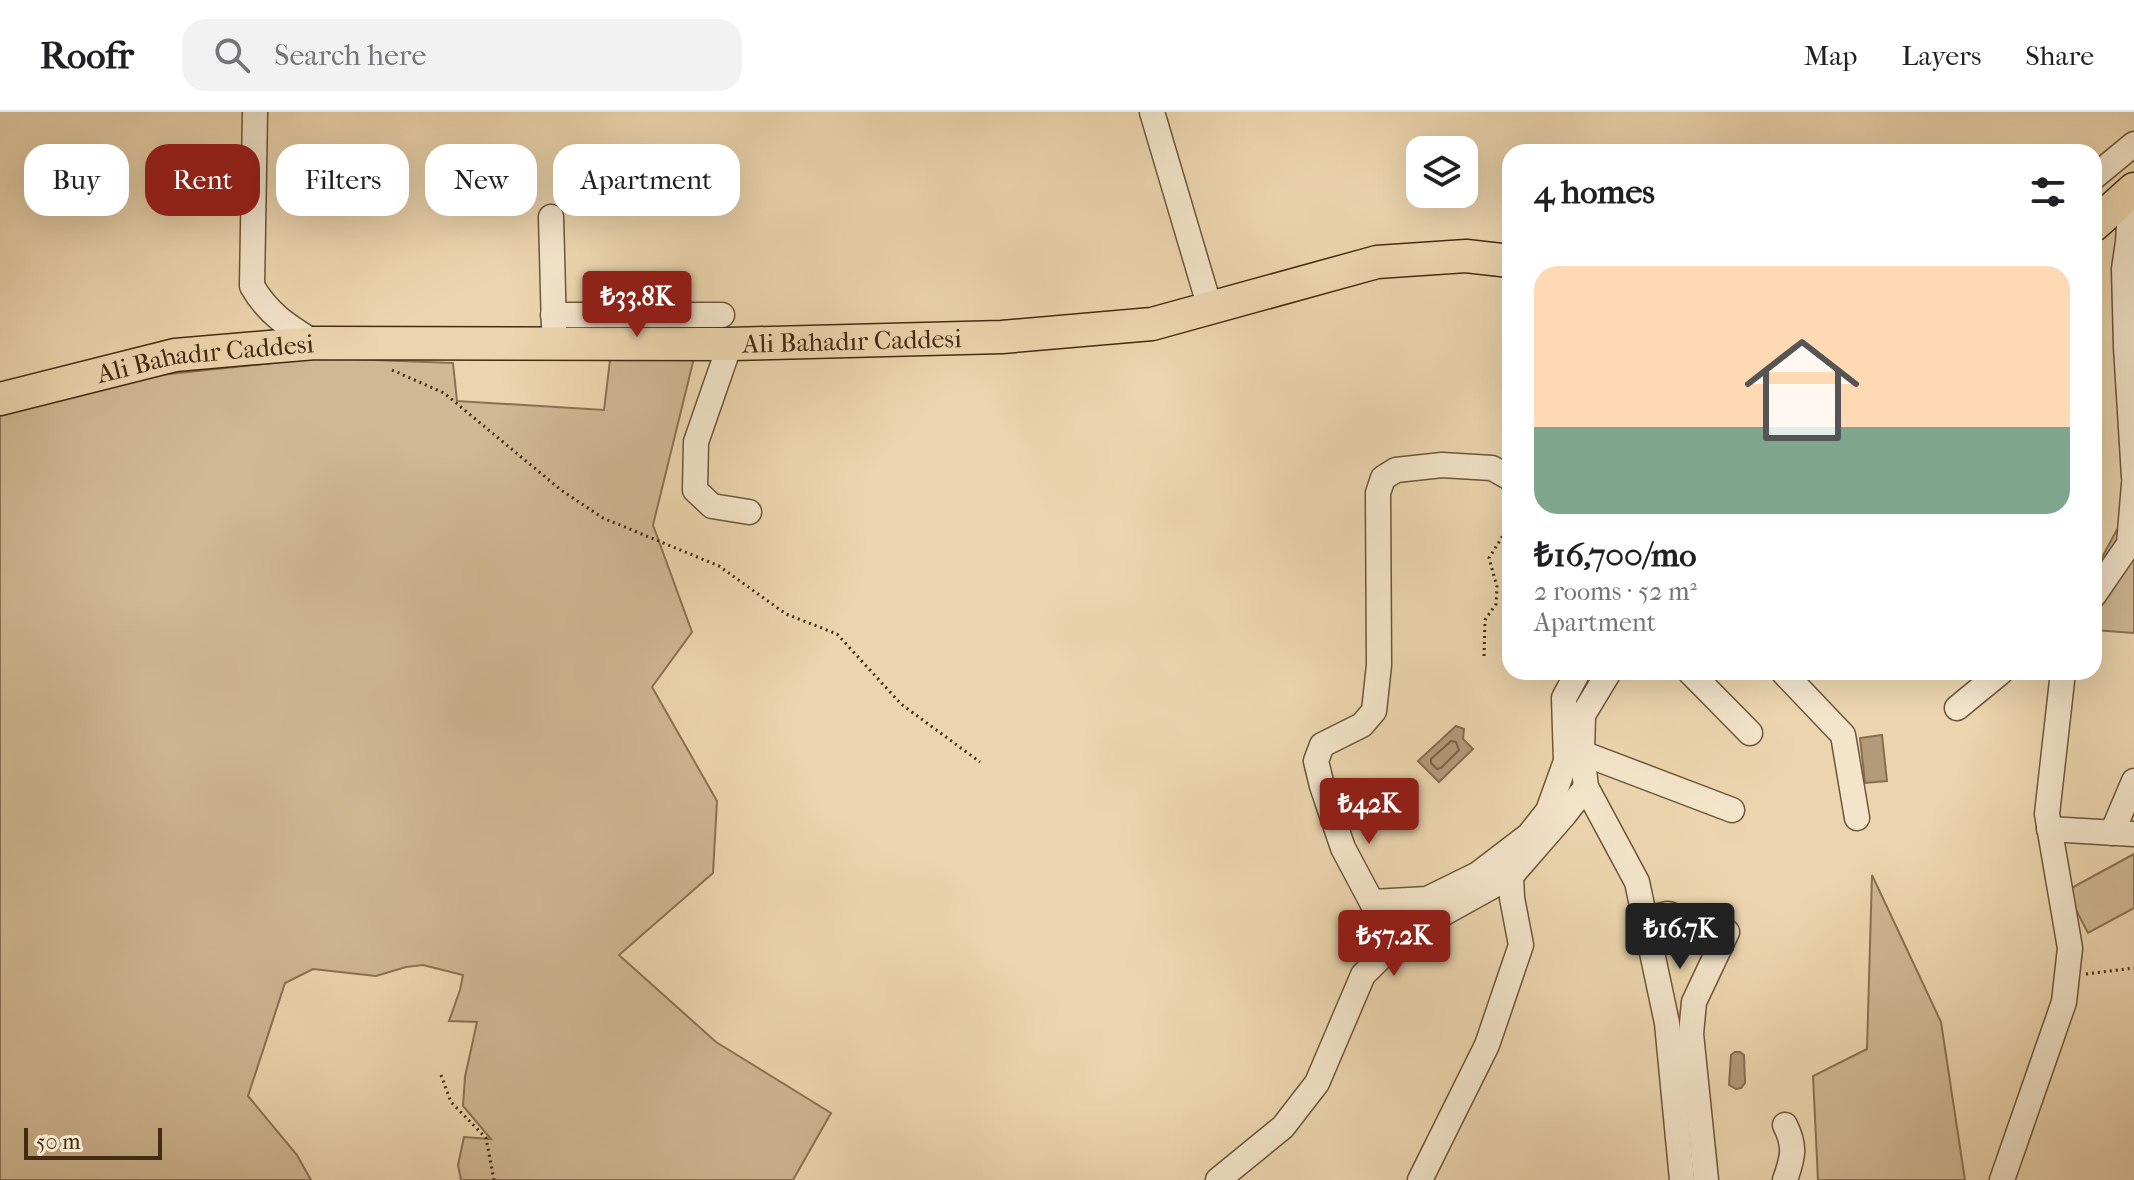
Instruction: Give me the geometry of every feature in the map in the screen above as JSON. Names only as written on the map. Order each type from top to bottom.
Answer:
[{"type":"main road","points":[[2102,218],[2132,190]]},
{"type":"main road","name":"Ali Bahadır Caddesi","points":[[0,399],[175,355],[315,343],[554,329],[1002,337],[1152,324],[1377,262],[1466,256],[1502,260]]},
{"type":"street","points":[[255,112],[252,286],[262,302],[283,322],[315,343]]},
{"type":"street","points":[[1152,112],[1210,308]]},
{"type":"street","points":[[2102,170],[2134,144]]},
{"type":"street","points":[[2132,190],[2131,241],[2124,269],[2134,477]]},
{"type":"street","points":[[551,217],[554,329]]},
{"type":"street","points":[[726,330],[696,442],[695,490],[712,506],[749,512]]},
{"type":"street","points":[[1394,944],[1343,848],[1316,761],[1322,745],[1362,725],[1374,711],[1379,665],[1378,493],[1383,478],[1396,470],[1442,465],[1492,468],[1502,474]]},
{"type":"street","points":[[2102,583],[2129,544],[2134,484]]},
{"type":"street","points":[[1372,902],[1427,899],[1478,874],[1529,835],[1548,811],[1566,761],[1564,698],[1574,680]]},
{"type":"street","points":[[1604,680],[1583,715],[1582,753],[1586,787],[1637,882],[1667,1023],[1682,1180]]},
{"type":"street","points":[[1698,680],[1750,733]]},
{"type":"street","points":[[1791,680],[1843,735],[1857,818]]},
{"type":"street","points":[[1957,708],[1991,680]]},
{"type":"street","points":[[2002,1180],[2064,1002],[2070,948],[2047,814],[2062,680]]},
{"type":"street","points":[[1582,753],[1732,810]]},
{"type":"street","points":[[2049,829],[2123,834],[2134,781]]},
{"type":"street","points":[[1218,1180],[1283,1127],[1317,1083],[1363,975],[1401,937],[1511,876],[1586,787]]},
{"type":"street","points":[[1420,1180],[1487,1045],[1521,945],[1511,876]]},
{"type":"street","points":[[1645,919],[1668,914],[1727,932],[1694,1002],[1691,1034],[1706,1180]]},
{"type":"street","points":[[1785,1125],[1793,1141],[1792,1158],[1785,1180]]},
{"type":"path","points":[[382,364],[444,393],[561,490],[603,518],[719,566],[786,614],[837,634],[901,704],[980,762]]},
{"type":"path","points":[[1484,656],[1485,620],[1496,604],[1497,587],[1489,558],[1502,537]]},
{"type":"path","points":[[2067,976],[2134,968]]},
{"type":"path","points":[[441,1075],[451,1102],[486,1138],[494,1180]]},
{"type":"shaded area","points":[[612,343],[696,350],[653,525],[692,632],[652,687],[717,801],[713,873],[619,955],[716,1042],[831,1113],[793,1180],[461,1180],[458,1165],[464,1137],[491,1139],[463,1106],[465,1077],[477,1022],[449,1021],[463,975],[423,965],[376,976],[313,969],[285,983],[248,1096],[297,1155],[311,1180],[0,1180],[0,412],[160,375],[321,358],[453,363],[457,401],[604,410]]},
{"type":"shaded area","points":[[2134,502],[2134,633],[2102,631],[2102,557]]},
{"type":"shaded area","points":[[2134,854],[2134,908],[2088,933],[2066,891]]},
{"type":"shaded area","points":[[1872,875],[1941,1022],[1965,1180],[1818,1180],[1813,1076],[1867,1049]]},
{"type":"water","points":[[1456,726],[1464,729],[1463,739],[1473,749],[1439,782],[1418,761]]},
{"type":"water","points":[[1882,735],[1887,781],[1865,783],[1860,738]]},
{"type":"water","points":[[1735,1052],[1744,1055],[1745,1083],[1736,1089],[1729,1085],[1731,1055]]}]
